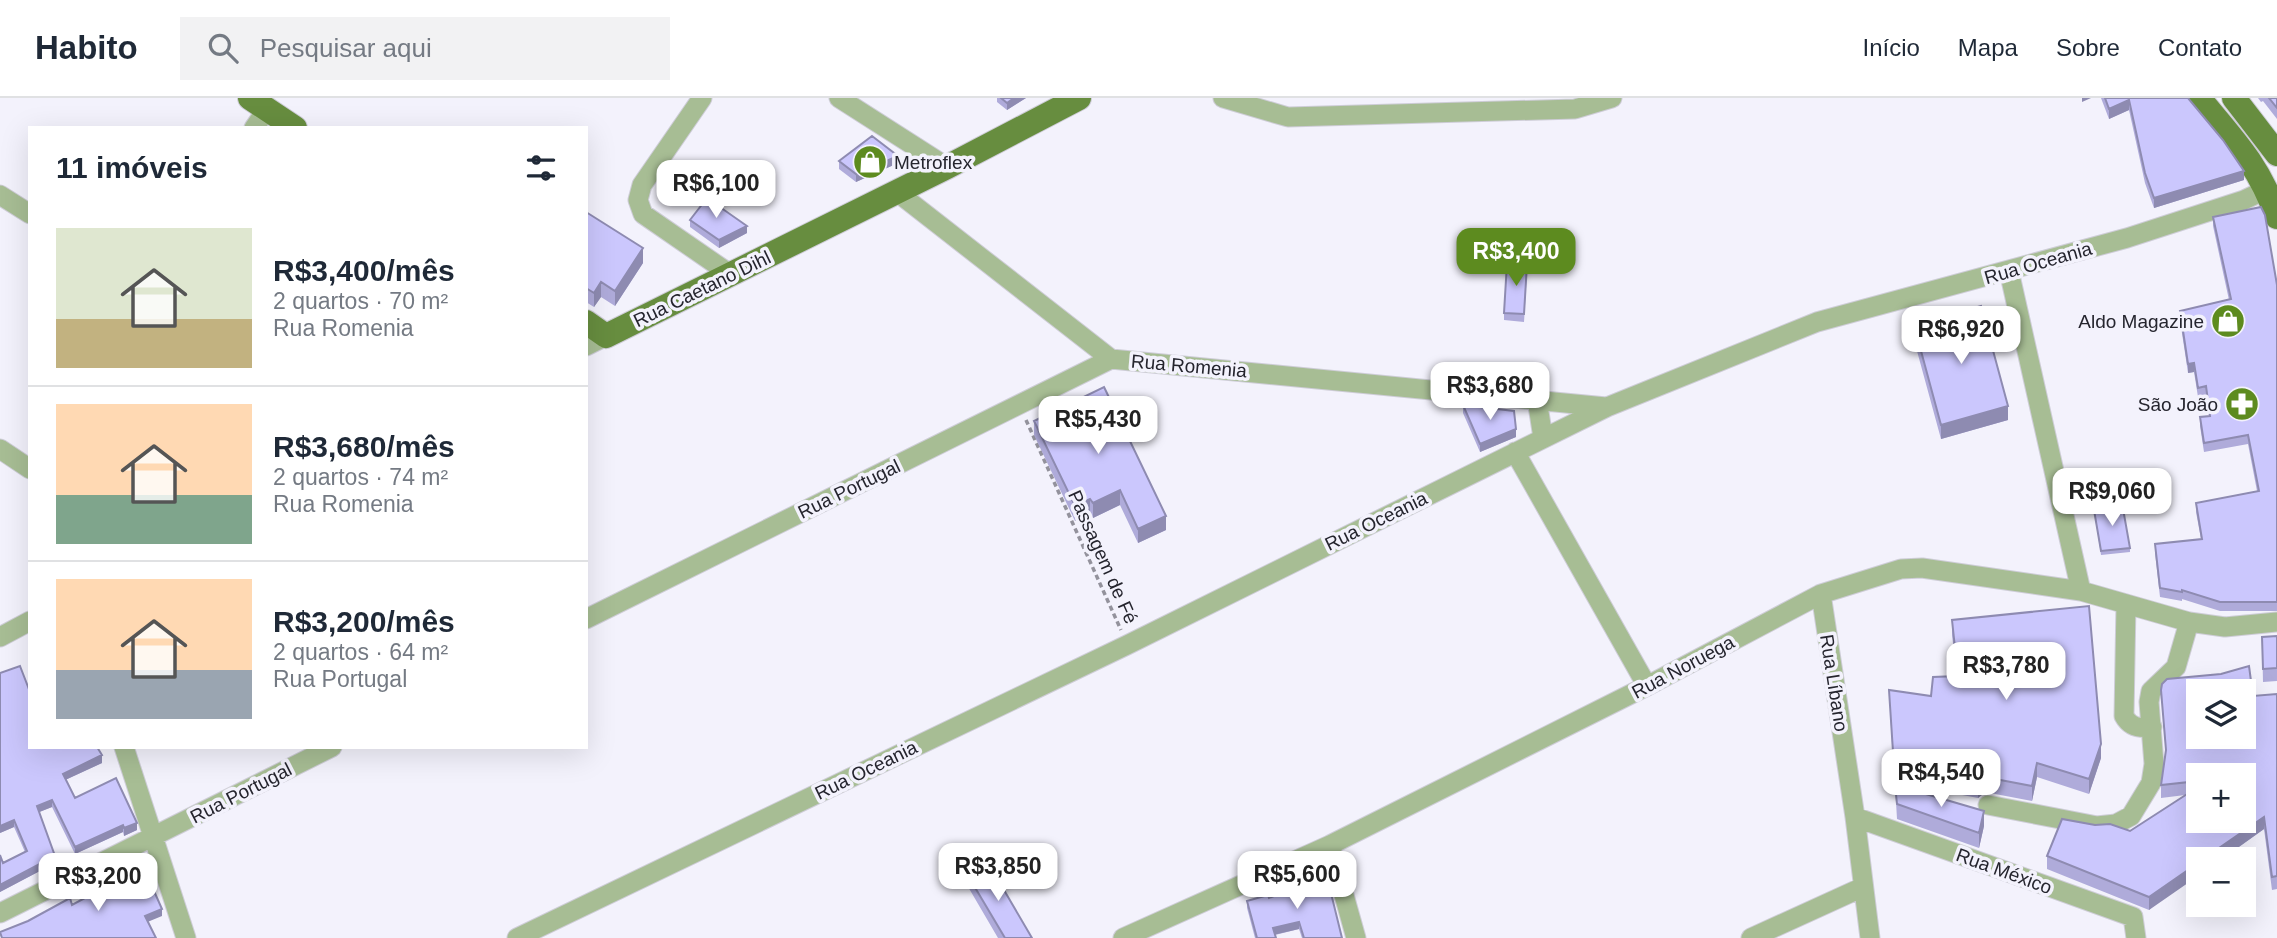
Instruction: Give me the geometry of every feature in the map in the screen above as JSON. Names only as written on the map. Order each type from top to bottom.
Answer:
[{"type":"main road","name":"Rua Caetano Dihl","points":[[593,335],[730,274],[947,167],[1079,98]]},
{"type":"main road","points":[[2199,98],[2272,185],[2277,217]]},
{"type":"main road","points":[[2234,98],[2277,154]]},
{"type":"main road","points":[[257,111],[291,126]]},
{"type":"street","points":[[702,98],[642,185],[638,200],[643,214],[730,274]]},
{"type":"street","points":[[839,98],[947,167]]},
{"type":"street","points":[[1223,98],[1288,117],[1575,109],[1612,98]]},
{"type":"street","name":"Rua Oceania","points":[[517,938],[1127,645],[1607,407],[1817,322],[2127,238],[2244,200],[2272,185]]},
{"type":"street","name":"Rua Romenia","points":[[897,192],[1111,359],[1607,407]]},
{"type":"street","points":[[0,195],[28,213]]},
{"type":"street","points":[[2009,271],[2081,591]]},
{"type":"street","name":"Rua Portugal","points":[[588,618],[1111,359]]},
{"type":"street","points":[[1537,399],[1543,438]]},
{"type":"street","points":[[0,449],[28,466]]},
{"type":"street","points":[[1515,452],[1647,686]]},
{"type":"street","name":"Rua Noruega","points":[[1123,938],[1330,845],[1647,686],[1821,594],[1901,569],[1922,568],[2081,591],[2189,622],[2225,627],[2277,622]]},
{"type":"street","name":"Rua Líbano","points":[[1821,594],[1855,817],[1870,938]]},
{"type":"street","points":[[2126,604],[2124,716],[2134,727],[2152,727]]},
{"type":"street","points":[[0,637],[28,622]]},
{"type":"street","points":[[1988,805],[2097,825],[2116,824],[2132,816],[2151,783],[2154,764],[2149,702],[2151,691],[2176,667],[2189,622]]},
{"type":"street","points":[[125,749],[186,938]]},
{"type":"street","name":"Rua Portugal","points":[[0,913],[328,749]]},
{"type":"street","name":"Rua México","points":[[1855,817],[2133,917],[2136,938]]},
{"type":"street","points":[[1330,845],[1356,938]]},
{"type":"street","points":[[1751,938],[1863,887]]},
{"type":"path","name":"Passagem de Fé","points":[[1020,405],[1127,645]]},
{"type":"building","points":[[1001,98],[1014,98],[1007,103]]},
{"type":"building","points":[[2105,98],[2188,98],[2223,140],[2244,171],[2154,198],[2145,173],[2129,100],[2109,109]]},
{"type":"building","points":[[2269,98],[2277,98],[2277,108]]},
{"type":"building","name":"Metroflex","points":[[872,136],[898,156],[856,174],[839,161]]},
{"type":"building","points":[[707,198],[747,226],[719,240],[690,220]]},
{"type":"building","points":[[2261,207],[2265,215],[2277,285],[2277,602],[2220,602],[2182,590],[2160,588],[2155,544],[2202,539],[2196,503],[2259,491],[2248,435],[2204,443],[2200,417],[2210,416],[2206,386],[2198,388],[2194,363],[2188,364],[2180,311],[2231,299],[2213,217]]},
{"type":"building","points":[[588,213],[643,248],[615,291],[601,282],[594,293],[588,289]]},
{"type":"building","points":[[1507,263],[1527,264],[1524,314],[1504,313]]},
{"type":"building","points":[[1981,306],[2008,406],[1941,425],[1914,325]]},
{"type":"building","points":[[1104,387],[1166,516],[1138,529],[1120,490],[1093,503],[1090,499],[1075,506],[1034,421]]},
{"type":"building","points":[[1463,405],[1514,411],[1516,429],[1480,444]]},
{"type":"building","points":[[2122,503],[2130,548],[2101,551],[2094,510]]},
{"type":"building","points":[[2089,606],[2101,744],[2089,779],[2037,763],[2032,786],[1990,778],[1978,783],[1894,767],[1889,690],[1931,696],[1933,677],[1958,676],[1952,620]]},
{"type":"building","points":[[2277,636],[2277,668],[2263,669],[2262,637]]},
{"type":"building","points":[[20,666],[28,687],[28,749],[98,749],[102,755],[63,774],[75,798],[116,778],[137,823],[124,828],[123,825],[75,847],[52,800],[37,806],[55,856],[0,885],[0,855],[3,863],[27,851],[14,820],[0,826],[0,673]]},
{"type":"building","points":[[2249,666],[2251,679],[2186,679],[2186,749],[2256,749],[2256,696],[2277,694],[2277,876],[2272,877],[2264,817],[2256,823],[2256,763],[2186,763],[2186,782],[2161,785],[2166,750],[2161,690],[2167,679],[2221,674]]},
{"type":"building","points":[[1895,785],[1984,811],[1979,833],[1897,804]]},
{"type":"building","points":[[2186,795],[2186,833],[2241,833],[2220,847],[2186,847],[2186,871],[2149,897],[2047,856],[2062,819],[2095,825],[2110,824],[2130,831]]},
{"type":"building","points":[[987,861],[1032,938],[1005,938],[967,874]]},
{"type":"building","points":[[139,864],[162,909],[145,916],[156,938],[2,938],[0,932],[28,921],[70,898],[72,905],[118,877],[117,873]]},
{"type":"building","points":[[1311,872],[1316,886],[1329,885],[1342,938],[1304,938],[1299,922],[1273,928],[1276,938],[1257,938],[1247,901],[1268,895],[1269,898],[1301,885],[1299,877]]},
{"type":"place","name":"Metroflex","points":[[870,162]]},
{"type":"place","name":"Aldo Magazine","points":[[2228,321]]},
{"type":"place","name":"São João","points":[[2242,404]]}]
